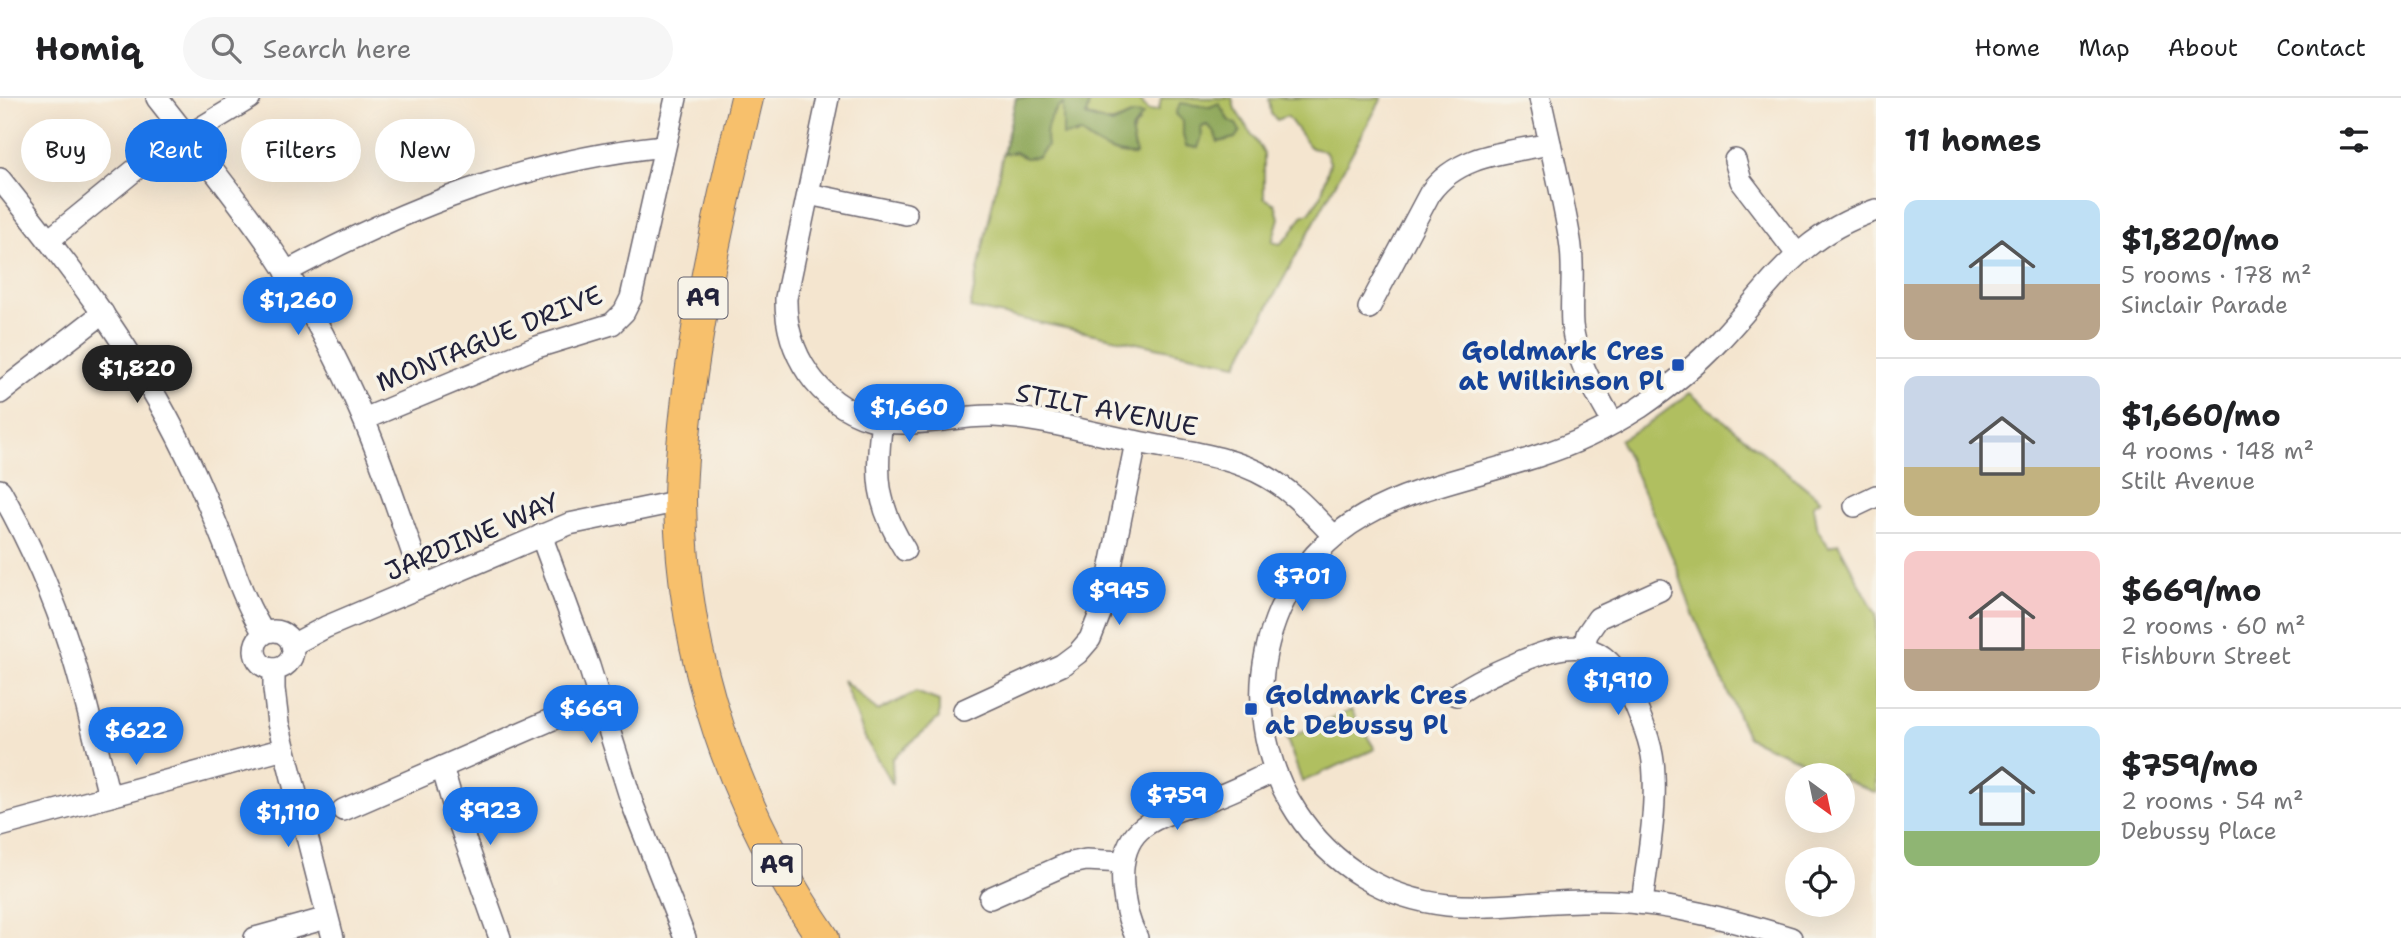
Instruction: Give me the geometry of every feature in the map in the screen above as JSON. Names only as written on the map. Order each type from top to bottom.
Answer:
[{"type":"highway","name":"A9","points":[[747,98],[715,235],[686,414],[680,501],[688,605],[713,714],[735,777],[782,876],[823,938]]},
{"type":"street","points":[[157,98],[173,119]]},
{"type":"street","points":[[214,119],[250,98]]},
{"type":"street","name":"MONTAGUE DRIVE","points":[[364,419],[495,363],[537,347],[602,328],[619,318],[631,298],[676,98]]},
{"type":"street","name":"STILT AVENUE","points":[[828,98],[786,298],[792,342],[805,369],[820,389],[846,408],[882,421],[913,423],[960,417],[1014,417],[1226,460],[1261,474],[1289,491],[1334,536]]},
{"type":"street","points":[[1540,98],[1572,256],[1572,317],[1575,340],[1583,367],[1613,423]]},
{"type":"street","points":[[1369,308],[1430,193],[1443,177],[1456,167],[1473,160],[1550,144]]},
{"type":"street","points":[[286,272],[338,245],[467,189],[509,175],[593,155],[664,146]]},
{"type":"street","points":[[1735,160],[1741,181],[1797,254]]},
{"type":"street","points":[[49,240],[125,178]]},
{"type":"street","points":[[0,179],[103,313],[146,379],[206,498],[244,599],[264,633]]},
{"type":"street","points":[[223,182],[286,272],[364,419],[395,498],[424,585]]},
{"type":"street","points":[[808,194],[906,214]]},
{"type":"street","points":[[1791,938],[1744,931],[1703,913],[1642,903],[1580,900],[1469,908],[1442,906],[1401,895],[1361,876],[1327,849],[1299,817],[1275,771],[1265,733],[1263,674],[1266,651],[1275,623],[1296,581],[1309,562],[1334,536],[1390,501],[1541,455],[1613,423],[1659,394],[1708,352],[1797,254],[1842,224],[1876,210]]},
{"type":"street","points":[[0,394],[103,313]]},
{"type":"street","points":[[882,421],[877,456],[879,493],[888,521],[905,550]]},
{"type":"street","points":[[964,710],[1062,666],[1090,639],[1103,606],[1136,442]]},
{"type":"street","points":[[0,490],[26,540],[61,622],[109,796]]},
{"type":"street","points":[[1855,506],[1876,496]]},
{"type":"street","name":"JARDINE WAY","points":[[292,645],[326,627],[569,524],[680,501]]},
{"type":"street","points":[[541,535],[599,699],[632,803],[685,938]]},
{"type":"street","points":[[1584,648],[1587,634],[1598,618],[1660,590]]},
{"type":"street","points":[[281,632],[290,640],[292,656],[280,668],[262,666],[255,655],[256,643],[264,633],[281,632]]},
{"type":"street","points":[[1456,695],[1483,678],[1546,651],[1566,646],[1584,648],[1604,658],[1622,676],[1645,728],[1650,746],[1654,786],[1642,903]]},
{"type":"street","points":[[255,938],[330,928],[284,749],[274,689],[274,669]]},
{"type":"street","points":[[343,810],[599,699]]},
{"type":"street","points":[[0,826],[284,749]]},
{"type":"street","points":[[442,767],[500,938]]},
{"type":"street","points":[[1137,938],[1124,904],[1123,862],[1130,840],[1149,822],[1174,810],[1219,796],[1275,771]]},
{"type":"street","points":[[990,898],[1066,864],[1086,860],[1123,862]]},
{"type":"green space","points":[[1016,98],[1090,98],[1086,116],[1112,124],[1133,114],[1143,115],[1131,131],[1136,155],[1107,149],[1081,133],[1063,136],[1063,104],[1051,117],[1046,134],[1047,146],[1038,157],[1025,158],[1015,152],[1003,154]]},
{"type":"green space","points":[[1090,98],[1138,98],[1148,111],[1159,110],[1161,98],[1232,98],[1235,109],[1264,153],[1264,198],[1275,204],[1279,218],[1272,242],[1280,244],[1321,196],[1330,162],[1325,151],[1311,148],[1287,116],[1277,120],[1271,114],[1269,98],[1382,98],[1237,364],[970,308],[1003,154],[1015,152],[1025,158],[1045,137],[1047,124],[1064,103],[1065,121],[1074,136],[1080,133],[1106,149],[1136,155],[1132,135],[1139,123],[1133,114],[1112,122],[1086,116]],"holes":[[[1198,106],[1224,111],[1228,120],[1236,124],[1235,138],[1218,142],[1214,131],[1207,125],[1183,135],[1183,122]]]},
{"type":"green space","points":[[1180,103],[1210,107],[1219,103],[1228,120],[1236,124],[1240,131],[1235,138],[1218,142],[1214,131],[1207,125],[1201,127],[1202,136],[1198,148],[1186,146],[1183,122],[1176,114]]},
{"type":"green space","points":[[1690,393],[1821,500],[1813,505],[1816,526],[1829,547],[1838,543],[1876,614],[1876,793],[1855,784],[1855,763],[1807,763],[1748,738],[1691,609],[1676,565],[1620,440],[1648,424]]},
{"type":"green space","points":[[843,680],[878,711],[916,692],[939,701],[939,718],[892,759],[893,785],[866,740]]},
{"type":"green space","points":[[1351,710],[1375,749],[1302,782],[1287,739]]},
{"type":"place","name":"Goldmark Cres at Wilkinson Pl","points":[[1678,365]]},
{"type":"place","name":"Goldmark Cres at Debussy Pl","points":[[1251,709]]}]
